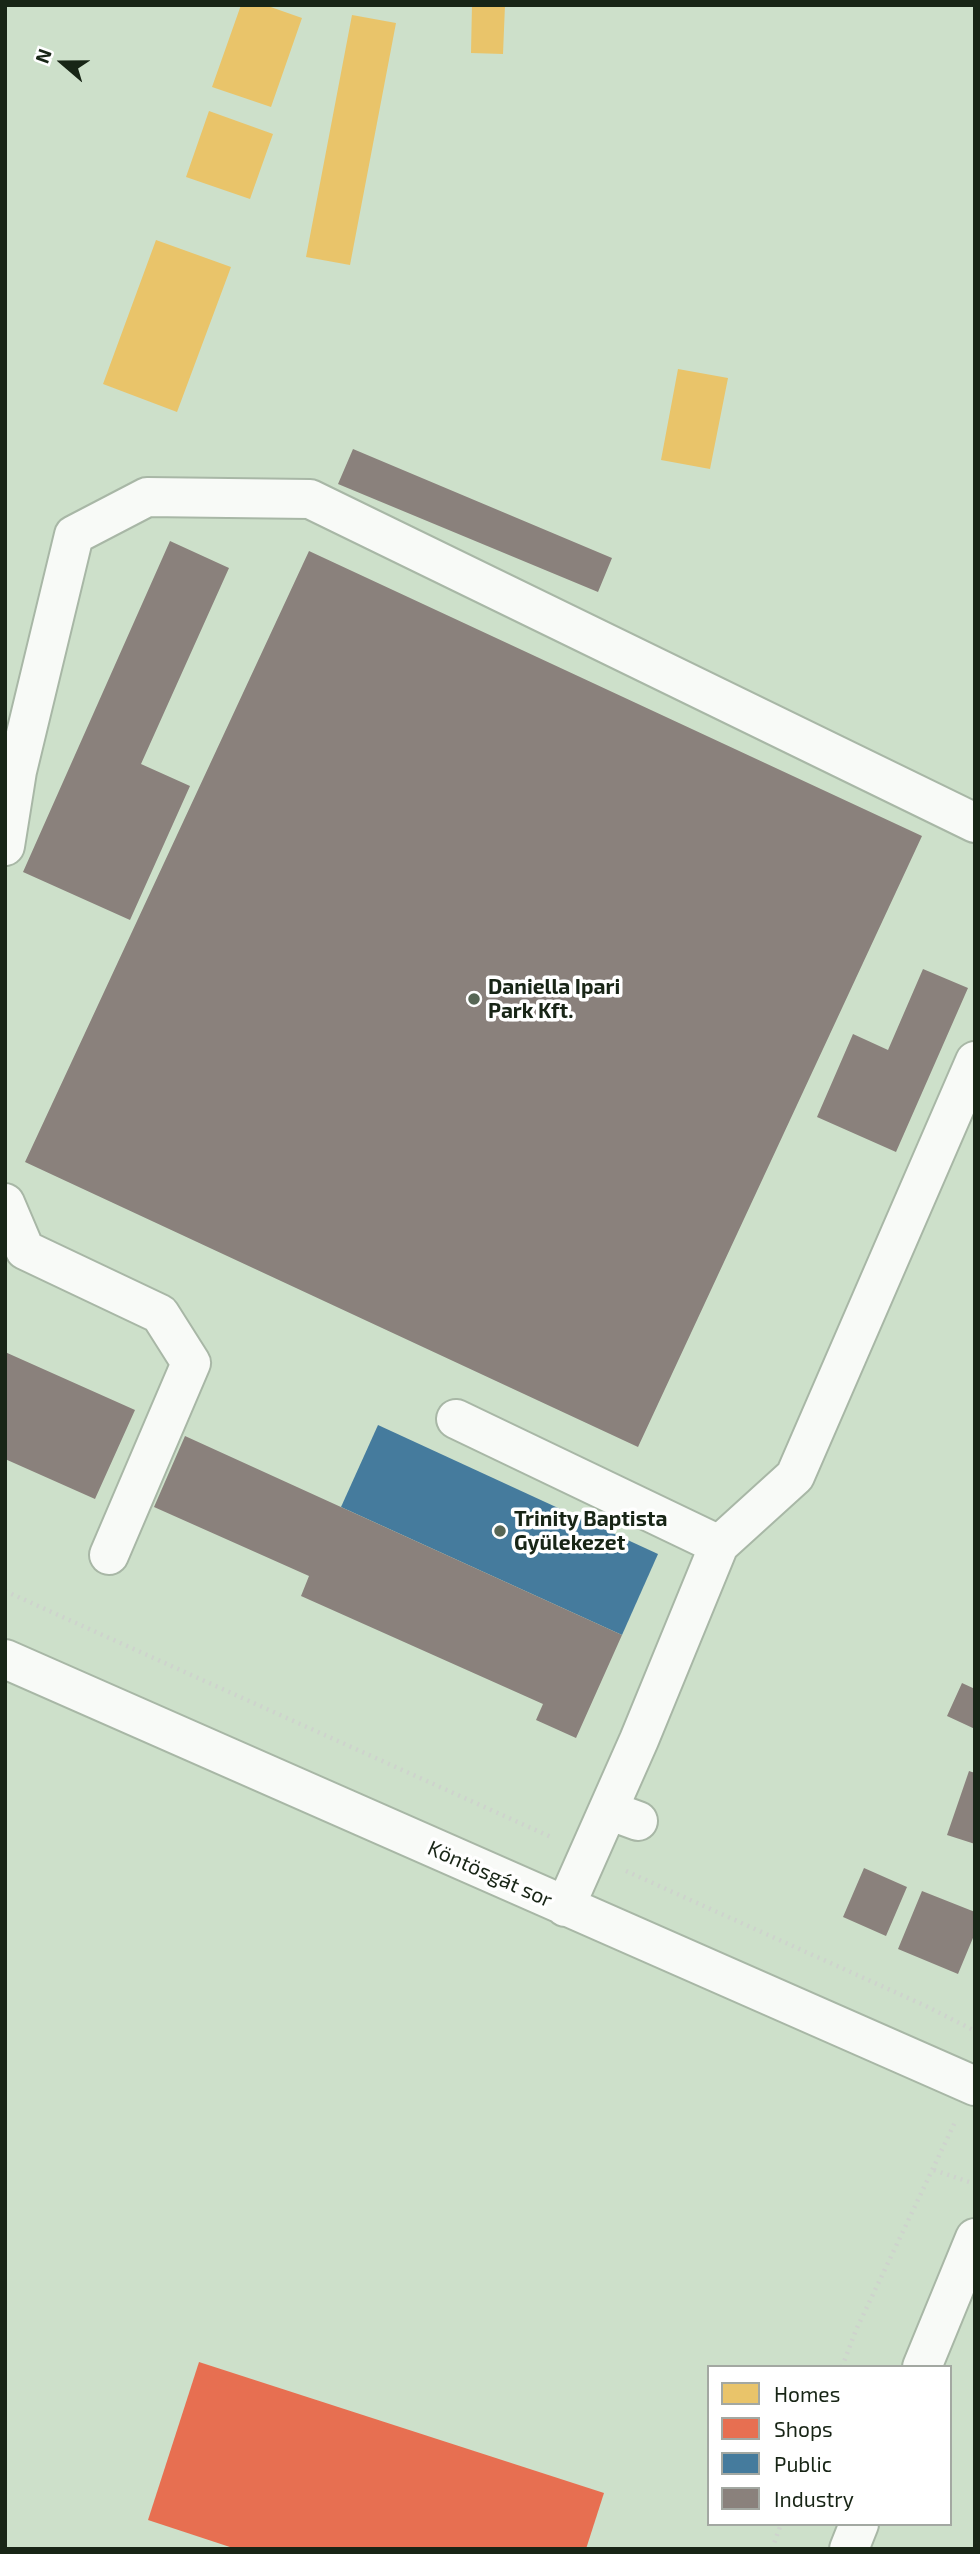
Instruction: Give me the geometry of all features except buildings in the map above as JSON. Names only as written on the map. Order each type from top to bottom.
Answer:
[{"type":"street","points":[[5,846],[17,771],[74,535],[147,498],[310,499],[975,823]]},
{"type":"street","points":[[565,1907],[589,1854],[623,1816],[719,1545],[796,1476],[975,1061]]},
{"type":"street","points":[[5,1203],[25,1250],[160,1314],[191,1363],[109,1555]]},
{"type":"street","points":[[456,1419],[719,1545]]},
{"type":"street","name":"Köntösgát sor","points":[[5,1659],[973,2086]]},
{"type":"street","points":[[923,2365],[961,2310],[975,2238]]},
{"type":"street","points":[[849,2549],[858,2526]]},
{"type":"path","points":[[5,1591],[926,2006],[975,2031]]},
{"type":"path","points":[[843,2365],[856,2330],[973,2086]]},
{"type":"path","points":[[934,2170],[975,2184]]},
{"type":"path","points":[[772,2549],[780,2526]]},
{"type":"place","name":"Daniella Ipari Park Kft.","points":[[474,999]]},
{"type":"place","name":"Trinity Baptista Gyülekezet","points":[[500,1531]]}]
